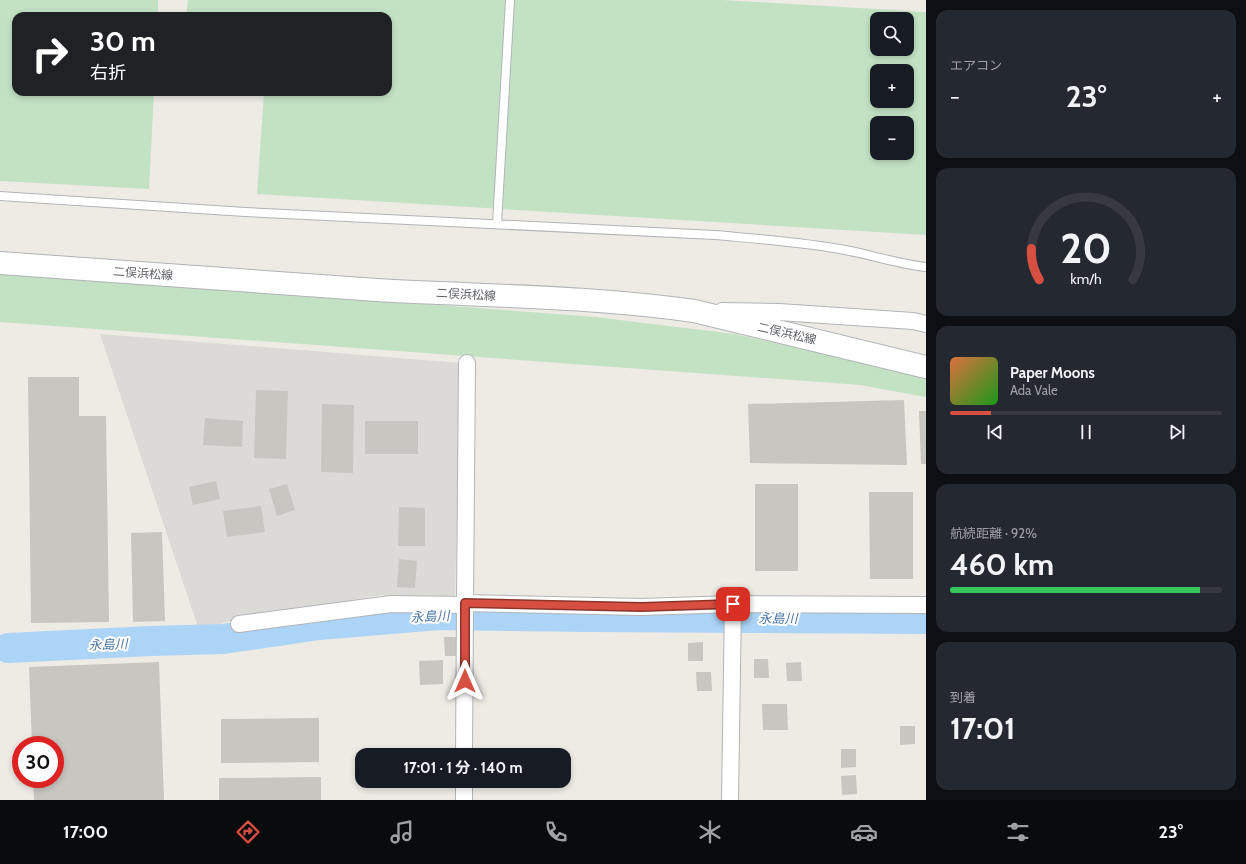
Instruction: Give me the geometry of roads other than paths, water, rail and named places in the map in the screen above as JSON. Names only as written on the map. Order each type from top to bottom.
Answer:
[{"type":"main road","name":"二俣浜松線","points":[[0,263],[377,290],[570,298],[671,308],[694,311],[926,367]]},
{"type":"street","points":[[694,311],[779,312],[913,321],[926,324]]},
{"type":"street","points":[[464,748],[467,363]]},
{"type":"street","points":[[239,624],[391,604],[641,607],[733,612],[926,605]]},
{"type":"street","points":[[730,800],[733,612]]},
{"type":"street","points":[[464,788],[464,800]]},
{"type":"lane","points":[[497,224],[510,0]]},
{"type":"lane","points":[[0,196],[245,212],[715,235],[790,242],[845,250],[914,266],[926,267]]},
{"type":"waterway","name":"永島川","points":[[8,648],[223,639],[319,625],[438,615],[926,619]]}]
